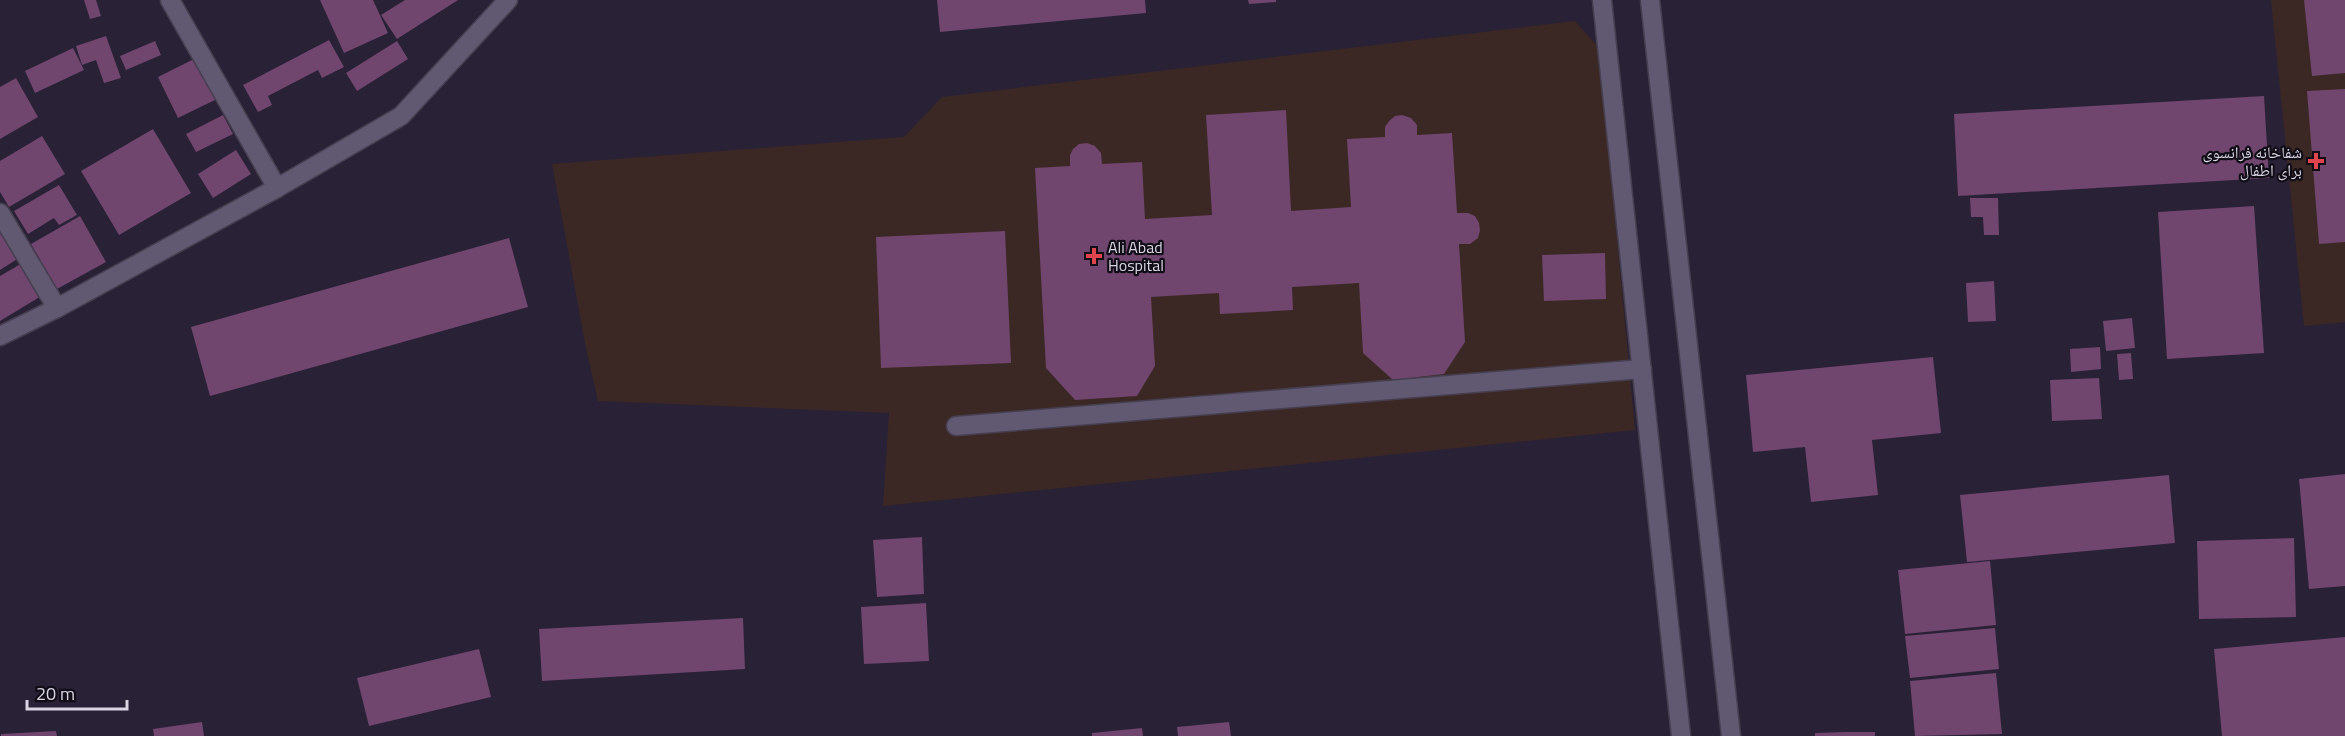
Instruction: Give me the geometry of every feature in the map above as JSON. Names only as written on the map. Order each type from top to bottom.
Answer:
[{"type":"street","points":[[170,0],[277,188]]},
{"type":"street","points":[[0,336],[57,308],[277,188],[401,116],[508,0]]},
{"type":"street","points":[[1602,0],[1681,736]]},
{"type":"street","points":[[1650,0],[1731,736]]},
{"type":"street","points":[[0,213],[57,308]]},
{"type":"street","points":[[956,426],[1642,369]]},
{"type":"shaded area","name":"شفاخانه فرانسوی برای اطفال","points":[[2271,0],[2345,0],[2345,322],[2304,326]]},
{"type":"shaded area","name":"Ali Abad Hospital","points":[[1575,21],[1599,48],[1635,430],[883,506],[889,413],[598,401],[552,164],[904,137],[942,97]]},
{"type":"building","points":[[84,0],[96,0],[101,16],[90,19]]},
{"type":"building","points":[[320,0],[373,0],[388,33],[344,53]]},
{"type":"building","points":[[405,0],[458,0],[397,39],[381,15]]},
{"type":"building","points":[[937,0],[1145,0],[1146,13],[940,32]]},
{"type":"building","points":[[1248,0],[1276,0],[1276,2],[1249,4]]},
{"type":"building","points":[[2304,0],[2345,0],[2345,73],[2312,76]]},
{"type":"building","points":[[106,36],[121,78],[104,83],[96,60],[82,65],[76,46]]},
{"type":"building","points":[[329,40],[344,67],[322,78],[318,70],[268,96],[272,105],[258,112],[243,85]]},
{"type":"building","points":[[155,41],[161,55],[126,70],[120,56]]},
{"type":"building","points":[[397,41],[408,59],[357,91],[346,73]]},
{"type":"building","points":[[73,48],[84,70],[35,93],[25,71]]},
{"type":"building","points":[[198,57],[219,98],[178,118],[158,77]]},
{"type":"building","points":[[16,78],[38,117],[0,139],[0,87]]},
{"type":"building","points":[[2345,89],[2345,242],[2319,244],[2307,91]]},
{"type":"building","points":[[2264,96],[2269,178],[1958,196],[1954,114]]},
{"type":"building","points":[[1286,110],[1291,211],[1351,207],[1347,139],[1385,137],[1385,127],[1389,121],[1395,116],[1402,115],[1411,118],[1417,125],[1417,135],[1452,133],[1457,213],[1468,213],[1475,216],[1480,230],[1478,238],[1470,244],[1459,244],[1465,342],[1444,374],[1393,380],[1363,353],[1359,283],[1292,287],[1293,310],[1220,314],[1219,293],[1151,297],[1155,366],[1137,396],[1075,400],[1046,368],[1035,168],[1070,166],[1070,155],[1073,149],[1079,144],[1087,143],[1095,146],[1101,153],[1102,164],[1142,162],[1145,219],[1212,215],[1206,115]]},
{"type":"building","points":[[223,115],[233,134],[196,152],[186,134]]},
{"type":"building","points":[[153,129],[191,193],[119,235],[81,171]]},
{"type":"building","points":[[42,136],[65,174],[9,207],[0,192],[0,161]]},
{"type":"building","points":[[236,150],[251,174],[213,198],[198,174]]},
{"type":"building","points":[[59,185],[77,215],[59,225],[54,218],[28,234],[14,211]]},
{"type":"building","points":[[1970,198],[1998,198],[1999,235],[1984,235],[1983,217],[1971,217]]},
{"type":"building","points":[[2254,206],[2264,353],[2167,359],[2158,212]]},
{"type":"building","points":[[80,216],[106,262],[57,289],[31,244]]},
{"type":"building","points":[[0,220],[22,256],[0,270]]},
{"type":"building","points":[[1005,231],[1011,363],[881,368],[876,237]]},
{"type":"building","points":[[509,238],[528,307],[210,396],[191,327]]},
{"type":"building","points":[[1605,253],[1606,299],[1544,301],[1542,255]]},
{"type":"building","points":[[24,262],[43,295],[0,321],[0,276]]},
{"type":"building","points":[[1994,281],[1996,321],[1968,322],[1966,283]]},
{"type":"building","points":[[2132,318],[2135,348],[2106,351],[2103,321]]},
{"type":"building","points":[[2100,347],[2101,369],[2071,372],[2070,349]]},
{"type":"building","points":[[2131,353],[2133,379],[2119,380],[2117,354]]},
{"type":"building","points":[[1933,357],[1941,433],[1872,440],[1878,495],[1811,502],[1805,447],[1753,452],[1746,375]]},
{"type":"building","points":[[2099,378],[2102,419],[2052,421],[2050,380]]},
{"type":"building","points":[[2345,474],[2345,586],[2309,589],[2299,479]]},
{"type":"building","points":[[2169,475],[2175,543],[1967,562],[1960,495]]},
{"type":"building","points":[[922,537],[924,594],[877,597],[873,540]]},
{"type":"building","points":[[2294,538],[2296,617],[2199,619],[2197,541]]},
{"type":"building","points":[[1990,561],[1996,625],[1905,634],[1898,570]]},
{"type":"building","points":[[926,603],[929,661],[864,664],[861,607]]},
{"type":"building","points":[[743,618],[745,669],[542,681],[539,629]]},
{"type":"building","points":[[1995,628],[1999,669],[1910,678],[1905,636]]},
{"type":"building","points":[[2345,637],[2345,736],[2222,736],[2214,649]]},
{"type":"building","points":[[479,649],[491,697],[369,726],[357,678]]},
{"type":"building","points":[[1996,673],[2002,734],[1915,736],[1910,681]]},
{"type":"building","points":[[202,722],[204,736],[154,736],[153,729]]},
{"type":"building","points":[[1229,722],[1231,736],[1178,736],[1177,727]]},
{"type":"building","points":[[1142,728],[1143,736],[1092,736],[1092,733]]},
{"type":"building","points":[[56,731],[57,736],[1,736],[1,734]]},
{"type":"building","points":[[1875,732],[1875,736],[1815,736],[1815,733]]},
{"type":"place","name":"شفاخانه فرانسوی برای اطفال","points":[[2316,161]]},
{"type":"place","name":"Ali Abad Hospital","points":[[1094,256]]}]
